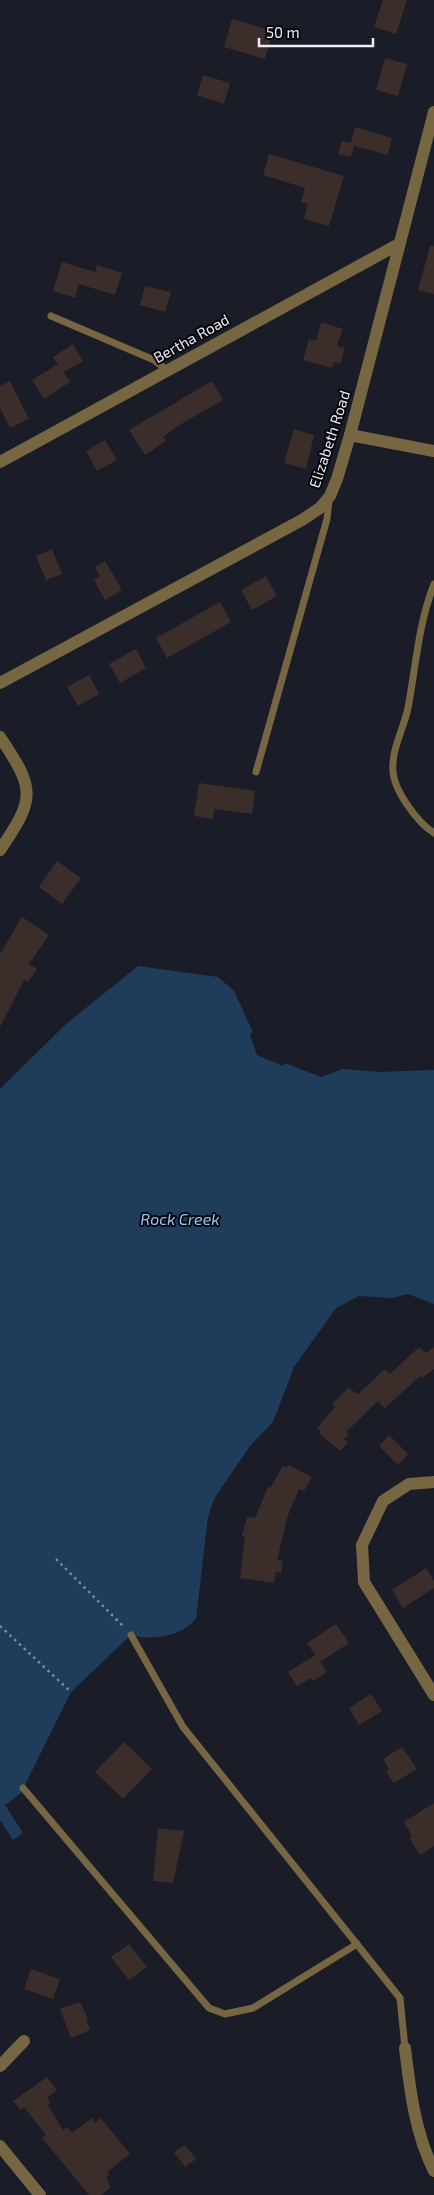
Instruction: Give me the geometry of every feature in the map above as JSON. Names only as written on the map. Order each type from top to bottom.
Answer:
[{"type":"street","name":"Elizabeth Road","points":[[0,683],[302,520],[320,508],[330,496],[350,435],[434,112]]},
{"type":"street","name":"Bertha Road","points":[[0,462],[399,244]]},
{"type":"street","points":[[350,435],[434,451]]},
{"type":"street","points":[[0,736],[18,763],[25,780],[27,792],[20,820],[0,850]]},
{"type":"street","points":[[434,1482],[409,1484],[384,1501],[362,1545],[364,1582],[434,1695]]},
{"type":"street","points":[[0,2066],[24,2041]]},
{"type":"street","points":[[405,2048],[412,2102],[428,2158],[434,2172]]},
{"type":"street","points":[[0,2146],[40,2195]]},
{"type":"lane","points":[[50,316],[154,360],[167,370]]},
{"type":"lane","points":[[256,772],[327,518],[330,496]]},
{"type":"lane","points":[[434,584],[418,636],[408,710],[394,756],[392,772],[402,796],[422,826],[434,833]]},
{"type":"lane","points":[[131,1635],[183,1727],[400,1998],[405,2048]]},
{"type":"lane","points":[[23,1788],[209,2008],[225,2014],[253,2008],[357,1944]]},
{"type":"path","points":[[56,1559],[131,1635]]},
{"type":"path","points":[[0,1626],[70,1692]]},
{"type":"water","name":"Rock Creek","points":[[138,966],[218,977],[234,991],[253,1032],[250,1035],[257,1055],[283,1066],[285,1063],[321,1077],[343,1069],[378,1072],[434,1070],[434,1304],[408,1294],[392,1298],[359,1296],[336,1308],[294,1367],[273,1422],[250,1446],[214,1499],[208,1517],[196,1619],[182,1630],[166,1636],[148,1638],[131,1635],[71,1692],[21,1793],[5,1805],[23,1833],[13,1840],[0,1820],[0,1089],[66,1024]]},
{"type":"building","points":[[383,0],[407,0],[396,34],[374,27]]},
{"type":"building","points":[[232,19],[273,31],[265,59],[224,47]]},
{"type":"building","points":[[385,58],[407,64],[398,96],[376,90]]},
{"type":"building","points":[[203,75],[230,83],[224,104],[197,95]]},
{"type":"building","points":[[355,127],[392,138],[388,155],[354,146],[351,157],[338,154],[342,141],[351,143]]},
{"type":"building","points":[[269,154],[344,176],[329,226],[304,219],[308,204],[301,202],[305,188],[263,175]]},
{"type":"building","points":[[430,246],[434,246],[434,294],[418,290]]},
{"type":"building","points":[[62,262],[95,272],[97,265],[122,273],[115,295],[79,284],[75,298],[53,291]]},
{"type":"building","points":[[145,286],[171,292],[165,312],[140,305]]},
{"type":"building","points":[[321,322],[343,329],[337,346],[345,348],[340,364],[334,362],[332,368],[303,360],[309,339],[316,341]]},
{"type":"building","points":[[73,344],[83,361],[64,372],[70,382],[44,399],[32,380],[58,364],[53,357]]},
{"type":"building","points":[[10,381],[29,419],[10,428],[0,408],[0,386]]},
{"type":"building","points":[[212,381],[223,400],[176,427],[163,437],[166,441],[145,455],[129,430]]},
{"type":"building","points":[[294,429],[314,435],[306,469],[284,463]]},
{"type":"building","points":[[105,440],[117,460],[97,471],[86,451]]},
{"type":"building","points":[[52,549],[62,574],[46,580],[36,556]]},
{"type":"building","points":[[105,561],[122,590],[105,600],[94,580],[100,576],[95,567]]},
{"type":"building","points":[[266,576],[277,596],[252,610],[241,590]]},
{"type":"building","points":[[220,602],[231,622],[167,658],[156,638]]},
{"type":"building","points":[[136,649],[146,668],[120,683],[109,664]]},
{"type":"building","points":[[89,675],[99,694],[78,706],[67,687]]},
{"type":"building","points":[[199,783],[255,791],[252,814],[214,809],[213,819],[194,816]]},
{"type":"building","points":[[57,861],[81,878],[62,904],[39,887]]},
{"type":"building","points":[[22,917],[49,935],[29,964],[37,969],[28,982],[24,980],[0,1027],[0,954]]},
{"type":"building","points":[[419,1347],[426,1353],[434,1347],[434,1369],[422,1378],[420,1376],[385,1408],[378,1401],[346,1432],[349,1434],[344,1439],[348,1442],[340,1451],[319,1433],[321,1431],[317,1428],[335,1407],[332,1404],[349,1387],[358,1394],[385,1369],[390,1374]]},
{"type":"building","points":[[389,1435],[408,1454],[398,1465],[379,1446]]},
{"type":"building","points":[[289,1465],[312,1477],[304,1491],[299,1489],[288,1515],[277,1560],[283,1561],[281,1573],[276,1572],[274,1583],[240,1578],[245,1537],[242,1536],[247,1517],[255,1518],[268,1487],[270,1488],[283,1466],[287,1468]]},
{"type":"building","points":[[426,1568],[434,1581],[434,1588],[403,1608],[392,1590]]},
{"type":"building","points":[[336,1624],[349,1643],[320,1662],[327,1672],[313,1681],[311,1678],[297,1686],[288,1672],[315,1655],[307,1643]]},
{"type":"building","points":[[371,1694],[382,1711],[359,1725],[349,1708]]},
{"type":"building","points":[[124,1742],[152,1769],[123,1799],[95,1772]]},
{"type":"building","points":[[402,1747],[417,1769],[394,1783],[386,1772],[389,1769],[383,1759]]},
{"type":"building","points":[[434,1803],[434,1846],[420,1855],[409,1838],[412,1836],[404,1822]]},
{"type":"building","points":[[158,1828],[184,1831],[173,1883],[153,1881]]},
{"type":"building","points":[[129,1944],[147,1967],[129,1980],[111,1957]]},
{"type":"building","points":[[31,1969],[60,1979],[53,1999],[24,1989]]},
{"type":"building","points":[[80,2002],[88,2019],[86,2019],[90,2030],[71,2038],[60,2009]]},
{"type":"building","points":[[47,2077],[57,2090],[47,2098],[50,2103],[48,2105],[63,2130],[67,2127],[72,2133],[92,2118],[95,2123],[101,2118],[130,2154],[107,2172],[109,2175],[106,2177],[109,2181],[107,2182],[111,2187],[101,2195],[89,2195],[42,2138],[46,2135],[24,2107],[21,2110],[13,2101]]},
{"type":"building","points":[[185,2145],[196,2159],[185,2167],[174,2152]]}]
